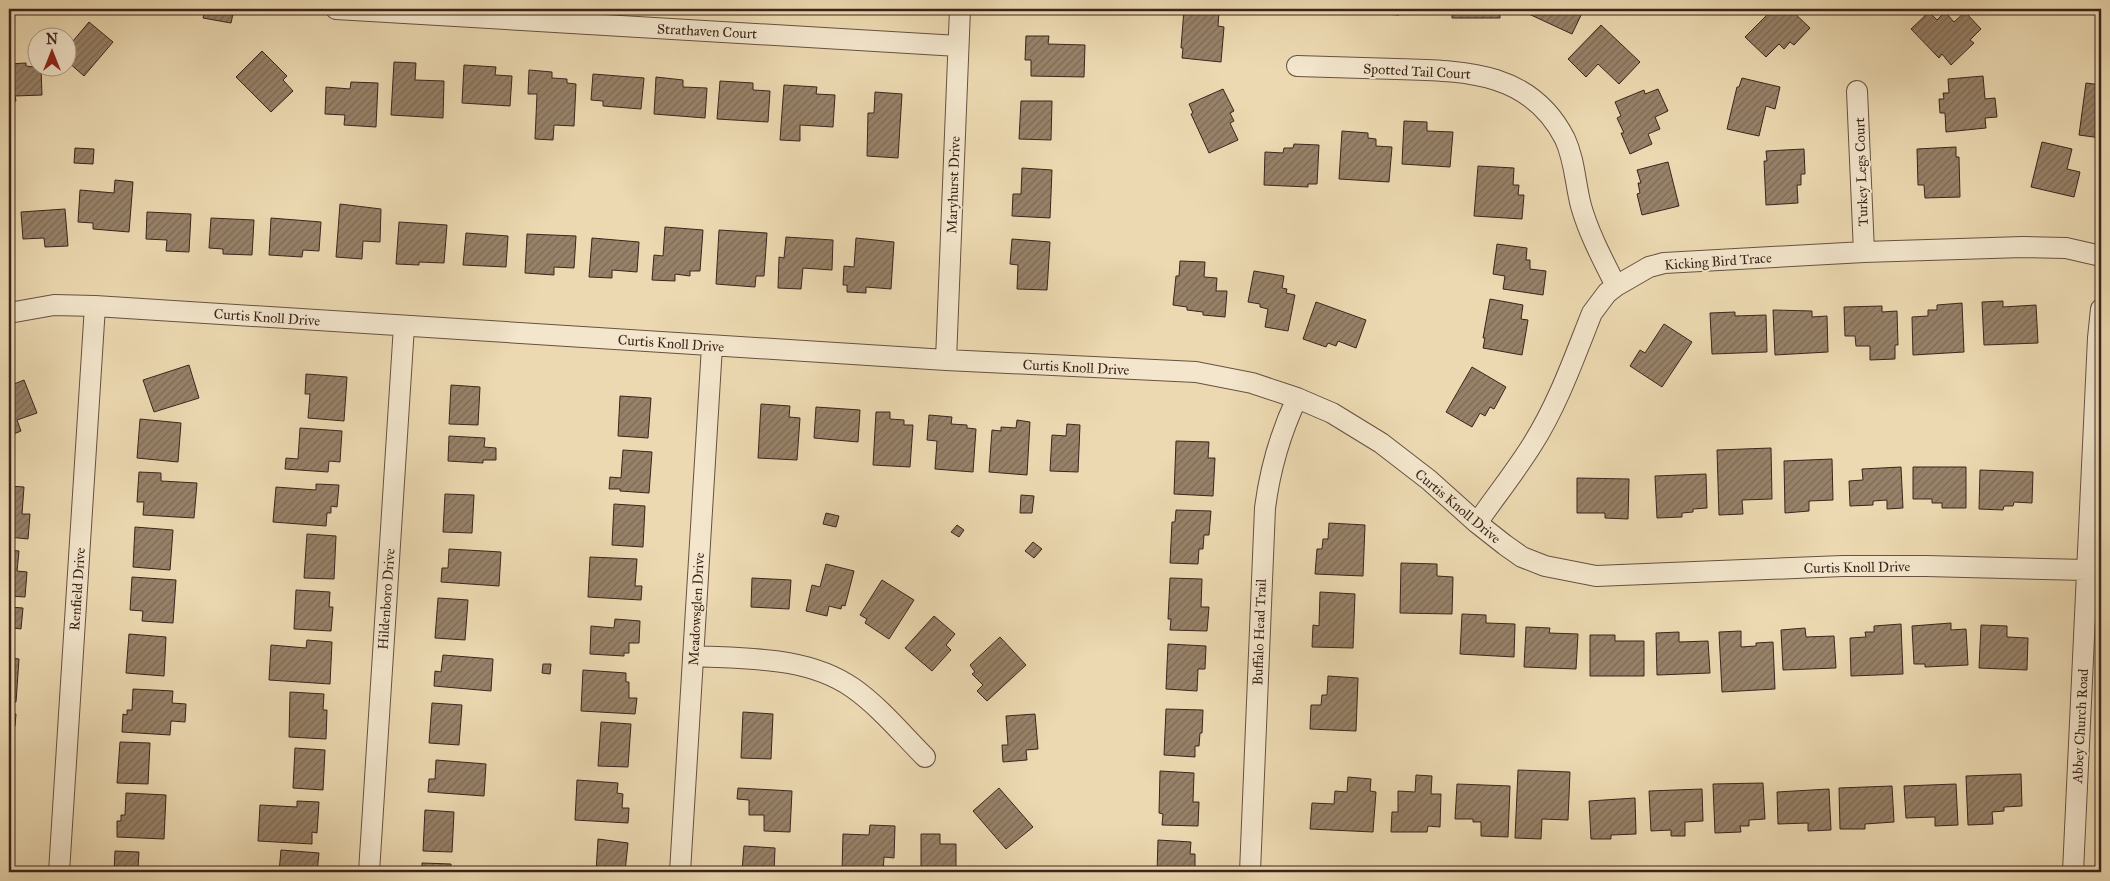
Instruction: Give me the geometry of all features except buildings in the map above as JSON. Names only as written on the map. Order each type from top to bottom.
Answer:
[{"type":"street","name":"Strathaven Court","points":[[336,9],[958,46]]},
{"type":"street","name":"Maryhurst Drive","points":[[946,360],[960,9]]},
{"type":"street","name":"Spotted Tail Court","points":[[1297,66],[1457,70],[1484,75],[1510,85],[1534,101],[1553,120],[1565,139],[1573,161],[1581,205],[1597,248],[1616,286]]},
{"type":"street","name":"Turkey Legs Court","points":[[1857,91],[1864,252]]},
{"type":"street","name":"Kicking Bird Trace","points":[[1477,523],[1532,445],[1561,391],[1592,313],[1607,293],[1649,267],[1664,263],[1864,252],[2023,246],[2066,248],[2101,256]]},
{"type":"street","name":"Curtis Knoll Drive","points":[[9,313],[54,305],[95,306],[712,346],[1196,372],[1252,383],[1297,398],[1332,413],[1381,443],[1429,480],[1477,523],[1522,557],[1545,566],[1596,576],[1843,566],[2086,570]]},
{"type":"street","name":"Renfield Drive","points":[[59,872],[95,306]]},
{"type":"street","name":"Abbey Church Road","points":[[2073,872],[2086,570],[2101,309]]},
{"type":"street","name":"Hildenboro Drive","points":[[369,872],[404,326]]},
{"type":"street","name":"Meadowsglen Drive","points":[[680,872],[712,346]]},
{"type":"street","name":"Buffalo Head Trail","points":[[1250,872],[1265,508],[1276,452],[1283,428],[1297,398]]},
{"type":"street","points":[[693,656],[778,661],[820,671],[857,691],[924,757]]}]
